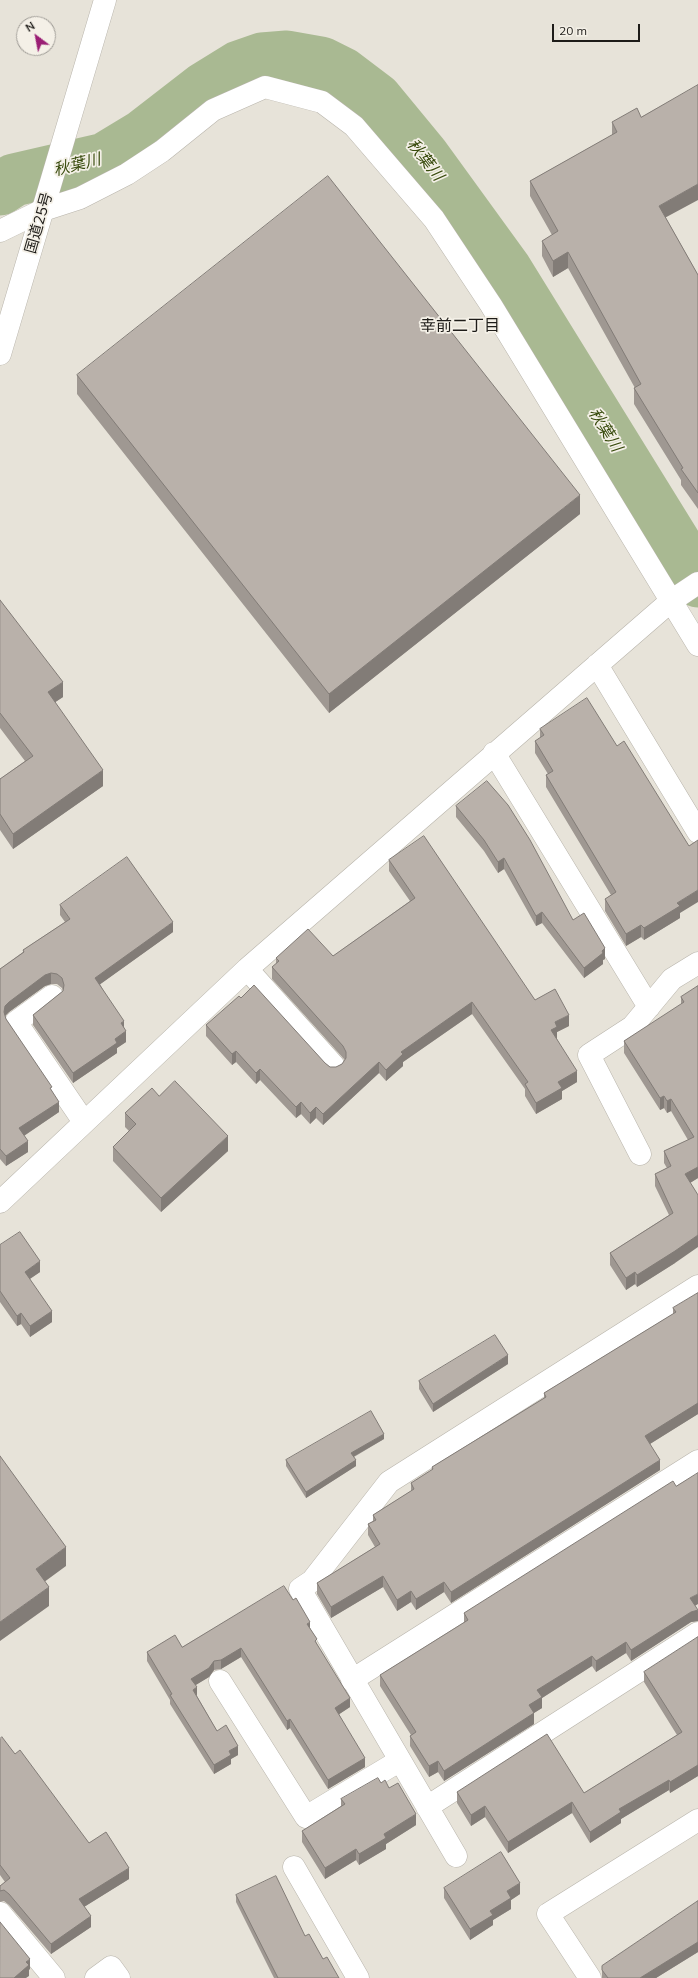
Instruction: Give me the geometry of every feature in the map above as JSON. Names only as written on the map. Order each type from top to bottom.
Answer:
[{"type":"main road","name":"国道25号","points":[[0,354],[105,0]]},
{"type":"main road","points":[[0,231],[43,210],[80,198],[126,174],[162,151],[213,110],[265,88],[322,102],[354,126],[434,219],[491,305],[698,645]]},
{"type":"main road","points":[[0,1202],[247,969],[494,753],[671,601],[698,583]]},
{"type":"main road","points":[[597,665],[698,832]]},
{"type":"main road","points":[[494,753],[649,1007]]},
{"type":"main road","points":[[640,1154],[589,1055],[632,1027],[672,979],[698,963]]},
{"type":"main road","points":[[247,969],[334,1066]]},
{"type":"main road","points":[[52,996],[16,1022],[84,1122]]},
{"type":"main road","points":[[456,1856],[399,1761],[300,1589],[312,1581],[389,1482],[698,1286]]},
{"type":"main road","points":[[352,1680],[698,1462]]},
{"type":"main road","points":[[427,1807],[698,1633]]},
{"type":"main road","points":[[220,1681],[306,1817],[399,1761]]},
{"type":"main road","points":[[590,1978],[548,1914],[698,1820]]},
{"type":"main road","points":[[294,1867],[358,1978]]},
{"type":"main road","points":[[0,1913],[54,1978]]},
{"type":"main road","points":[[96,1978],[111,1967],[119,1978]]},
{"type":"building","points":[[698,85],[698,184],[659,206],[698,275],[698,493],[681,469],[683,468],[634,388],[641,384],[568,252],[553,261],[542,241],[558,231],[530,181],[617,132],[612,122],[637,108],[641,117]]},
{"type":"building","points":[[328,176],[580,495],[329,694],[77,375]]},
{"type":"building","points":[[0,600],[63,682],[48,692],[103,770],[13,834],[0,814],[0,779],[33,756],[0,713]]},
{"type":"building","points":[[587,698],[617,746],[624,741],[689,846],[698,840],[698,890],[677,903],[680,906],[644,928],[641,925],[626,934],[605,899],[616,892],[546,775],[553,771],[535,741],[544,735],[540,729]]},
{"type":"building","points":[[487,781],[508,805],[530,840],[573,920],[584,913],[605,948],[602,951],[603,953],[584,968],[542,912],[536,916],[504,858],[498,862],[484,840],[456,806]]},
{"type":"building","points":[[424,836],[535,1000],[555,989],[569,1015],[555,1022],[557,1027],[551,1030],[577,1071],[558,1082],[562,1088],[536,1103],[525,1084],[528,1082],[472,1002],[401,1052],[403,1054],[386,1070],[379,1062],[323,1114],[316,1107],[310,1113],[301,1102],[296,1107],[260,1069],[256,1073],[236,1051],[232,1054],[206,1025],[239,996],[241,998],[254,985],[325,1063],[330,1067],[336,1067],[342,1064],[346,1058],[346,1052],[343,1046],[272,967],[279,961],[276,958],[308,929],[333,956],[415,898],[389,860]]},
{"type":"building","points":[[127,857],[173,922],[95,978],[124,1021],[121,1023],[126,1031],[115,1039],[117,1043],[73,1073],[33,1015],[63,991],[64,985],[62,978],[57,974],[51,973],[45,975],[5,1006],[4,1012],[6,1019],[52,1087],[50,1088],[59,1102],[19,1128],[28,1141],[6,1156],[0,1149],[0,969],[24,952],[23,950],[70,919],[60,905]]},
{"type":"building","points":[[698,986],[698,1167],[685,1174],[698,1195],[698,1235],[637,1275],[635,1272],[626,1278],[610,1253],[673,1213],[655,1174],[671,1166],[664,1151],[694,1137],[671,1099],[667,1101],[664,1096],[660,1098],[624,1041],[684,1002],[681,997]]},
{"type":"building","points":[[175,1081],[228,1136],[161,1198],[113,1147],[136,1124],[125,1113],[152,1088],[159,1096]]},
{"type":"building","points":[[20,1232],[40,1261],[25,1272],[52,1311],[30,1326],[21,1313],[17,1316],[0,1291],[0,1245]]},
{"type":"building","points":[[698,1293],[698,1403],[645,1436],[660,1460],[451,1592],[444,1582],[416,1599],[411,1591],[397,1600],[383,1576],[331,1607],[317,1583],[380,1544],[368,1524],[376,1520],[373,1515],[414,1489],[411,1483],[433,1469],[432,1467],[546,1397],[544,1393],[676,1312],[673,1308]]},
{"type":"building","points":[[495,1335],[508,1355],[433,1404],[419,1381]]},
{"type":"building","points":[[371,1411],[384,1434],[351,1453],[356,1460],[306,1492],[286,1460]]},
{"type":"building","points":[[0,1456],[66,1547],[36,1569],[49,1587],[0,1622]]},
{"type":"building","points":[[698,1473],[698,1594],[690,1598],[698,1610],[691,1612],[631,1650],[626,1642],[596,1661],[592,1656],[537,1690],[542,1697],[529,1705],[534,1713],[444,1771],[438,1761],[429,1766],[410,1736],[416,1732],[380,1675],[468,1620],[464,1613],[673,1481],[676,1486]]},
{"type":"building","points":[[284,1586],[293,1600],[296,1598],[310,1622],[307,1624],[317,1639],[315,1641],[350,1698],[335,1708],[365,1758],[328,1780],[290,1719],[287,1721],[241,1648],[221,1660],[214,1661],[209,1668],[191,1679],[197,1687],[193,1690],[217,1731],[226,1725],[238,1746],[229,1751],[231,1755],[214,1765],[170,1695],[172,1694],[147,1652],[175,1635],[182,1647]]},
{"type":"building","points":[[698,1637],[698,1765],[670,1782],[669,1780],[619,1809],[621,1812],[590,1832],[572,1802],[508,1842],[485,1806],[471,1815],[457,1792],[547,1734],[584,1793],[682,1732],[644,1672]]},
{"type":"building","points":[[2,1737],[15,1754],[20,1750],[89,1843],[106,1832],[129,1868],[79,1899],[91,1916],[51,1944],[9,1894],[4,1890],[0,1891],[0,1886],[10,1878],[0,1865],[0,1739]]},
{"type":"building","points":[[378,1778],[381,1783],[385,1780],[389,1788],[398,1783],[416,1814],[384,1834],[386,1838],[359,1854],[356,1849],[325,1868],[302,1831],[345,1804],[341,1799]]},
{"type":"building","points":[[501,1852],[520,1883],[507,1891],[511,1898],[490,1911],[493,1915],[470,1929],[444,1888]]},
{"type":"building","points":[[276,1876],[305,1936],[309,1934],[323,1959],[327,1957],[339,1978],[278,1978],[236,1895]]},
{"type":"building","points":[[698,1901],[698,1942],[640,1978],[608,1978],[602,1970],[602,1966]]},
{"type":"building","points":[[0,1922],[30,1959],[26,1962],[29,1965],[14,1978],[0,1978]]},
{"type":"waterway","name":"秋葉川","points":[[0,189],[14,180],[105,159],[143,136],[205,88],[239,67],[262,59],[287,57],[321,63],[343,74],[376,99],[423,156],[505,269],[698,581]]},
{"type":"district","name":"幸前二丁目","points":[[460,326]]}]
